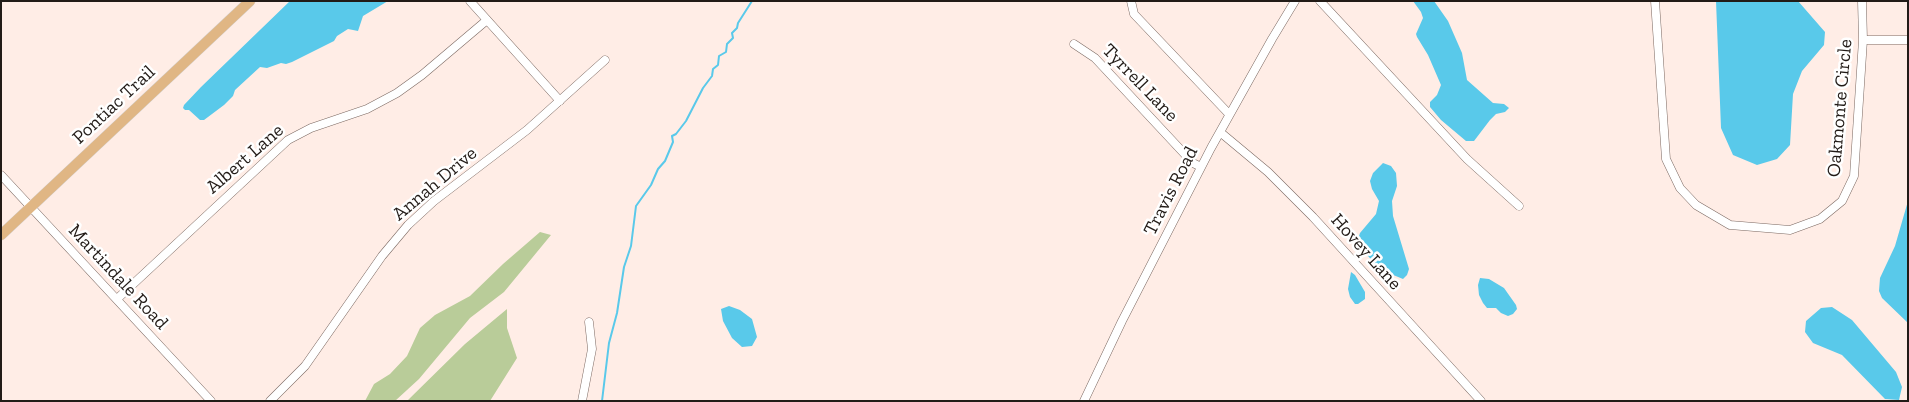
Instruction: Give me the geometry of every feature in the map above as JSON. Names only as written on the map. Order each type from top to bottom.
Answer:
[{"type":"main road","name":"Pontiac Trail","points":[[1,235],[250,1]]},
{"type":"street","points":[[470,1],[560,101]]},
{"type":"street","points":[[1130,1],[1134,14],[1229,114]]},
{"type":"street","name":"Travis Road","points":[[1084,401],[1122,321],[1201,167],[1229,114],[1295,1]]},
{"type":"street","points":[[1320,1],[1461,153],[1519,206]]},
{"type":"street","name":"Oakmonte Circle","points":[[1655,1],[1666,159],[1680,188],[1696,205],[1730,225],[1790,230],[1820,219],[1842,201],[1854,176],[1863,40],[1862,1]]},
{"type":"street","name":"Albert Lane","points":[[116,299],[288,140],[311,128],[367,108],[396,93],[487,20]]},
{"type":"street","points":[[1863,40],[1908,40]]},
{"type":"street","name":"Tyrrell Lane","points":[[1074,44],[1096,58],[1193,163],[1201,167]]},
{"type":"street","name":"Annah Drive","points":[[270,401],[305,366],[382,256],[408,225],[434,201],[505,147],[560,101],[605,60]]},
{"type":"street","name":"Hovey Lane","points":[[1220,132],[1268,172],[1313,217],[1481,401]]},
{"type":"street","name":"Martindale Road","points":[[1,175],[211,401]]},
{"type":"street","points":[[582,401],[592,349],[589,322]]},
{"type":"green space","points":[[540,232],[551,235],[504,292],[470,318],[419,379],[395,401],[365,401],[374,384],[390,374],[407,356],[420,328],[435,315],[470,296]]},
{"type":"green space","points":[[507,309],[507,328],[517,358],[490,401],[407,401],[465,344]]},
{"type":"water","points":[[290,1],[388,1],[363,16],[358,31],[348,29],[337,36],[334,41],[292,62],[281,63],[267,68],[260,67],[235,90],[233,96],[224,105],[204,120],[200,120],[189,110],[185,110],[183,108],[184,105],[201,87]]},
{"type":"water","points":[[1413,1],[1434,1],[1448,21],[1462,53],[1467,80],[1493,103],[1504,104],[1509,108],[1505,112],[1496,114],[1474,141],[1466,141],[1441,120],[1430,107],[1430,102],[1437,95],[1441,85],[1428,55],[1416,34],[1423,18]]},
{"type":"water","points":[[1716,1],[1798,1],[1825,32],[1824,45],[1802,71],[1793,94],[1790,145],[1777,159],[1757,165],[1733,155],[1721,128]]},
{"type":"water","points":[[1383,163],[1391,166],[1396,173],[1397,186],[1392,201],[1393,216],[1409,269],[1403,279],[1386,272],[1375,264],[1362,249],[1358,239],[1360,233],[1376,214],[1379,201],[1370,181],[1373,173]]},
{"type":"water","points":[[1908,201],[1908,323],[1882,298],[1879,291],[1880,278],[1895,246]]},
{"type":"water","points":[[1351,272],[1355,275],[1365,292],[1365,299],[1358,304],[1355,304],[1350,297],[1348,289]]},
{"type":"water","points":[[1480,278],[1489,279],[1504,288],[1516,305],[1517,309],[1513,314],[1508,316],[1496,308],[1487,308],[1479,295],[1478,285]]},
{"type":"water","points":[[729,306],[740,310],[752,319],[757,337],[752,346],[742,347],[732,338],[723,321],[721,309]]},
{"type":"water","points":[[1832,307],[1852,320],[1896,372],[1902,387],[1899,400],[1885,399],[1842,355],[1813,343],[1805,332],[1806,321],[1821,308]]},
{"type":"waterway","points":[[602,401],[609,343],[617,313],[624,267],[631,246],[636,206],[651,185],[658,169],[665,161],[673,142],[672,136],[676,134],[686,121],[703,88],[712,76],[713,69],[718,65],[719,56],[726,52],[727,44],[733,38],[732,33],[737,28],[738,23],[752,1]]}]
